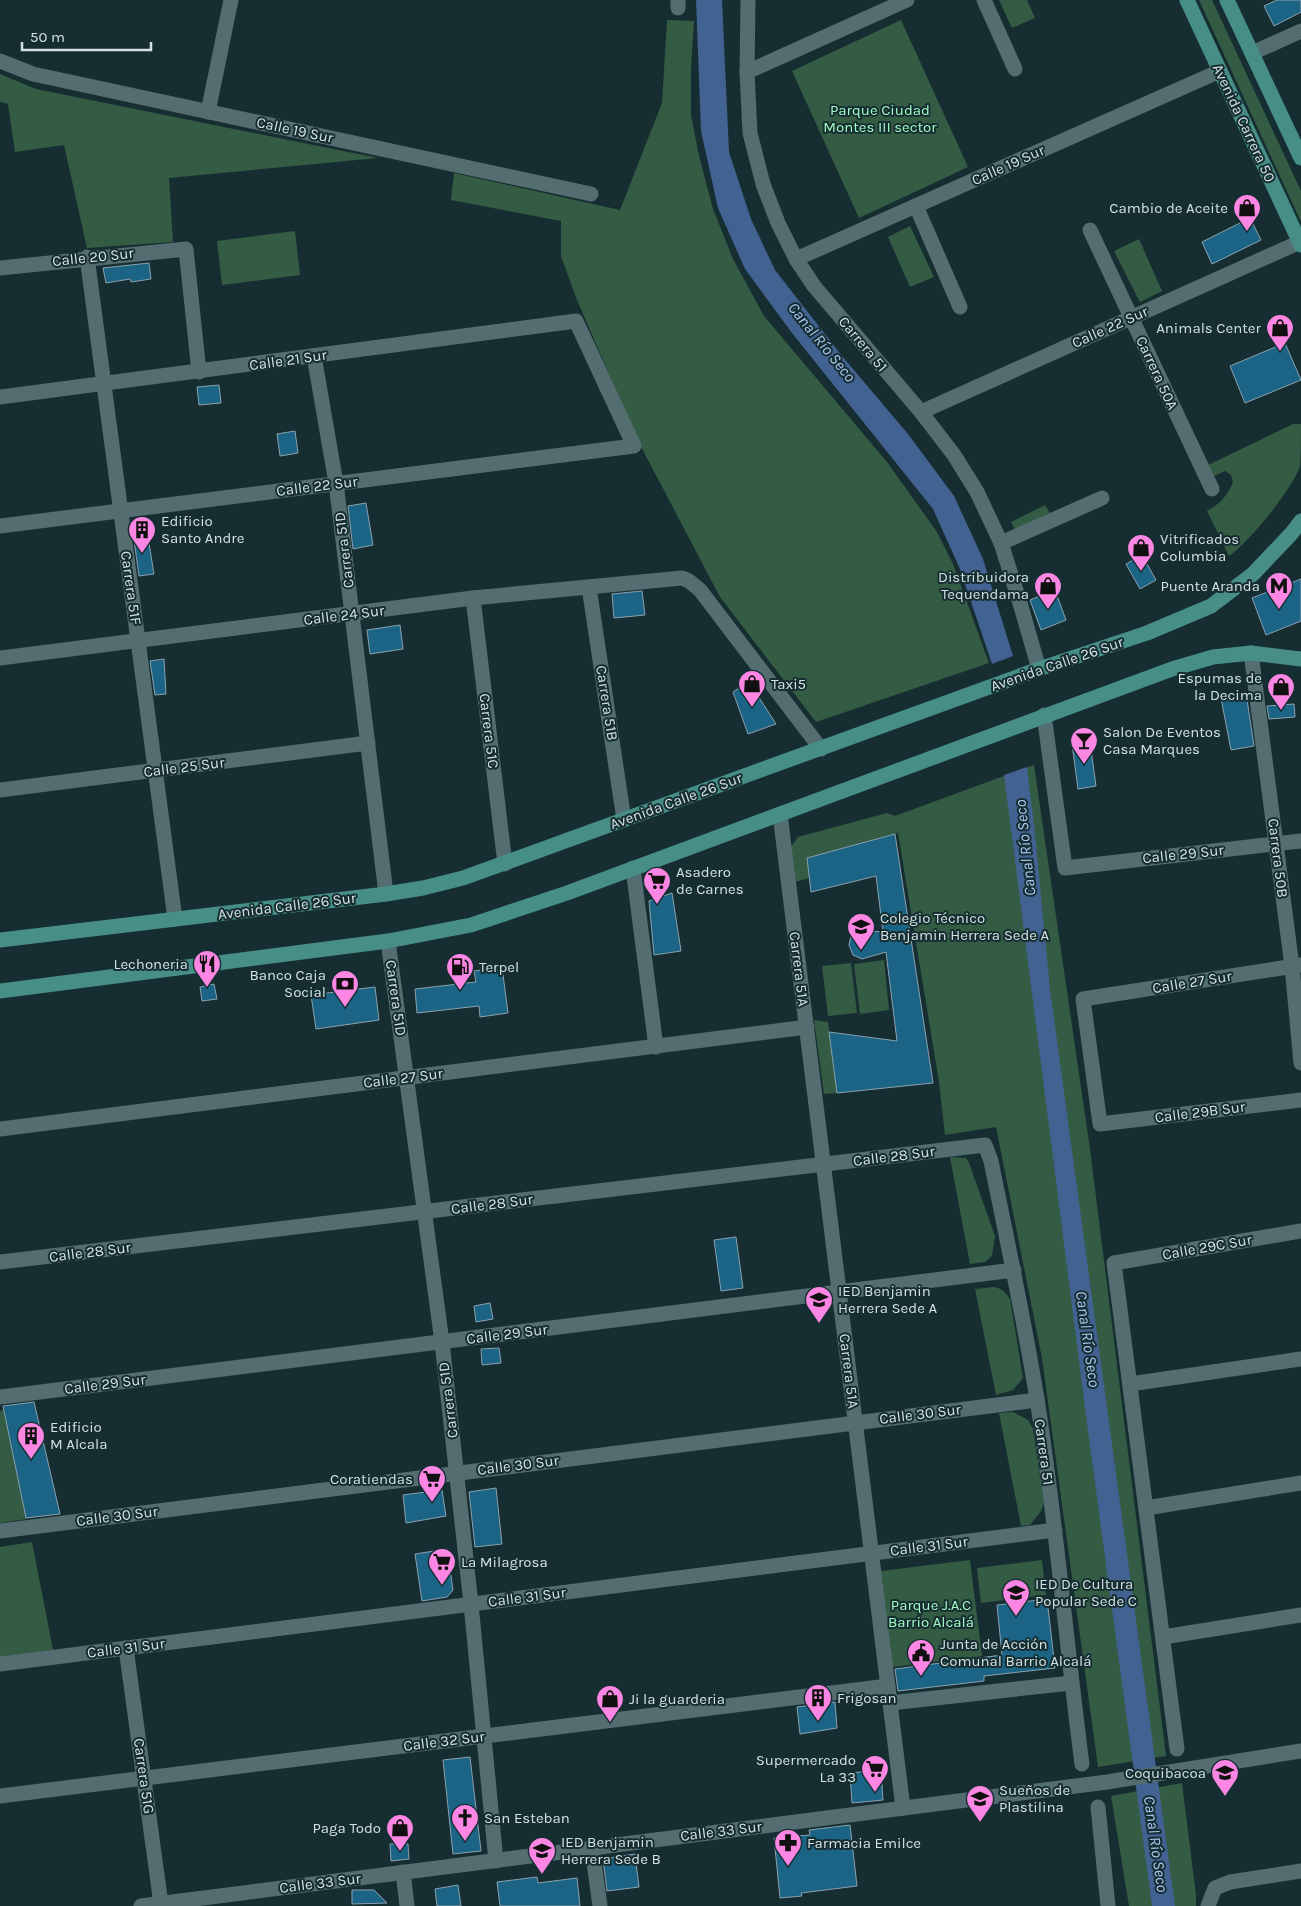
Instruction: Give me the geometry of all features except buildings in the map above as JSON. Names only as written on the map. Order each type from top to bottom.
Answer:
[{"type":"main road","name":"Avenida Carrera 50","points":[[1187,0],[1300,243]]},
{"type":"main road","points":[[1227,0],[1301,158]]},
{"type":"main road","name":"Avenida Calle 26 Sur","points":[[0,940],[386,894],[443,884],[505,864],[1039,669],[1147,633],[1210,606],[1253,574],[1301,521]]},
{"type":"main road","points":[[0,991],[388,941],[471,925],[567,893],[1172,670],[1213,657],[1252,653],[1301,658]]},
{"type":"street","points":[[208,112],[231,0]]},
{"type":"street","name":"Carrera 51","points":[[748,0],[747,72],[750,133],[763,184],[778,222],[796,259],[814,286],[921,412],[954,455],[972,484],[1001,543],[1039,669]]},
{"type":"street","points":[[747,72],[907,0]]},
{"type":"street","points":[[984,0],[1015,68]]},
{"type":"street","points":[[1252,53],[1301,31]]},
{"type":"street","name":"Calle 19 Sur","points":[[0,61],[33,74],[591,194]]},
{"type":"street","name":"Calle 19 Sur","points":[[796,259],[1220,71]]},
{"type":"street","points":[[916,206],[960,307]]},
{"type":"street","name":"Carrera 50A","points":[[1090,230],[1212,489]]},
{"type":"street","name":"Calle 22 Sur","points":[[921,412],[1300,243]]},
{"type":"street","name":"Calle 20 Sur","points":[[0,268],[87,257],[186,249],[199,372]]},
{"type":"street","name":"Carrera 51F","points":[[87,257],[175,919]]},
{"type":"street","name":"Calle 21 Sur","points":[[0,397],[104,385],[576,321],[634,446]]},
{"type":"street","name":"Carrera 51D","points":[[314,356],[336,484],[386,894]]},
{"type":"street","name":"Calle 22 Sur","points":[[0,526],[634,446]]},
{"type":"street","points":[[1001,543],[1102,498]]},
{"type":"street","name":"Calle 24 Sur","points":[[0,658],[473,598],[675,579],[689,581],[700,590],[821,749]]},
{"type":"street","name":"Carrera 51B","points":[[589,587],[624,820]]},
{"type":"street","name":"Carrera 51C","points":[[473,598],[505,864]]},
{"type":"street","name":"Carrera 50B","points":[[1252,653],[1276,844],[1296,966],[1301,1063]]},
{"type":"street","name":"Calle 29 Sur","points":[[1044,716],[1065,868],[1301,841]]},
{"type":"street","name":"Calle 25 Sur","points":[[0,790],[368,743]]},
{"type":"street","name":"Carrera 51A","points":[[780,814],[903,1808]]},
{"type":"street","points":[[634,868],[656,1046]]},
{"type":"street","name":"Carrera 51D","points":[[388,941],[442,1342],[471,1604],[496,1860]]},
{"type":"street","name":"Calle 27 Sur","points":[[1100,1124],[1083,999],[1296,966]]},
{"type":"street","name":"Calle 27 Sur","points":[[0,1129],[806,1027]]},
{"type":"street","name":"Calle 29B Sur","points":[[1100,1124],[1301,1100]]},
{"type":"street","name":"Carrera 51","points":[[984,1145],[991,1161],[1014,1270],[1037,1400],[1055,1530],[1071,1682],[1082,1764]]},
{"type":"street","name":"Calle 28 Sur","points":[[0,1262],[984,1145]]},
{"type":"street","name":"Calle 29C Sur","points":[[1130,1384],[1114,1263],[1301,1230]]},
{"type":"street","name":"Calle 29 Sur","points":[[0,1397],[1014,1270]]},
{"type":"street","points":[[1177,1749],[1130,1384],[1301,1359]]},
{"type":"street","name":"Calle 30 Sur","points":[[0,1531],[1037,1400]]},
{"type":"street","points":[[1146,1508],[1301,1483]]},
{"type":"street","name":"Calle 31 Sur","points":[[0,1664],[1055,1530]]},
{"type":"street","points":[[1163,1637],[1301,1615]]},
{"type":"street","name":"Carrera 51G","points":[[126,1648],[160,1904]]},
{"type":"street","points":[[890,1703],[1071,1682]]},
{"type":"street","name":"Calle 32 Sur","points":[[0,1796],[888,1686]]},
{"type":"street","name":"Calle 33 Sur","points":[[141,1906],[1107,1782],[1301,1751]]},
{"type":"street","points":[[1098,1807],[1108,1906]]},
{"type":"street","points":[[592,1848],[600,1906]]},
{"type":"street","points":[[1208,1906],[1214,1888],[1230,1882],[1301,1871]]},
{"type":"street","points":[[403,1872],[407,1906]]},
{"type":"green space","points":[[999,0],[1027,0],[1035,18],[1012,28]]},
{"type":"green space","points":[[1199,0],[1212,0],[1301,191],[1301,222]]},
{"type":"green space","points":[[667,20],[694,21],[691,115],[699,156],[713,209],[733,259],[764,316],[887,462],[937,532],[953,564],[989,663],[816,722],[720,597],[638,441],[577,300],[561,256],[561,221],[451,200],[454,173],[620,210],[662,103]]},
{"type":"green space","name":"Parque Ciudad Montes III sector","points":[[901,20],[968,167],[859,218],[792,71]]},
{"type":"green space","points":[[0,74],[36,89],[378,158],[169,178],[173,242],[87,248],[64,145],[15,152],[8,104],[0,102]]},
{"type":"green space","points":[[910,226],[934,277],[910,287],[888,237]]},
{"type":"green space","points":[[295,231],[300,275],[222,285],[217,241]]},
{"type":"green space","points":[[1139,239],[1162,291],[1140,302],[1114,251]]},
{"type":"green space","points":[[1293,424],[1301,424],[1300,466],[1288,488],[1269,515],[1229,556],[1207,511],[1223,499],[1233,482],[1231,475],[1225,471],[1214,476],[1208,465]]},
{"type":"green space","points":[[1045,505],[1050,513],[1015,530],[1011,522]]},
{"type":"green space","points":[[1034,765],[1090,1149],[1166,1756],[1098,1767],[1042,1358],[996,1127],[945,1135],[939,1082],[898,833],[807,858],[810,878],[795,882],[790,848],[798,837],[887,813],[895,816]]},
{"type":"green space","points":[[884,960],[889,1010],[860,1014],[854,964]]},
{"type":"green space","points":[[851,963],[857,1013],[828,1016],[822,966]]},
{"type":"green space","points":[[814,1020],[828,1022],[837,1093],[824,1094]]},
{"type":"green space","points":[[950,1157],[966,1158],[969,1163],[995,1236],[992,1256],[985,1262],[970,1264]]},
{"type":"green space","points":[[999,1288],[1010,1299],[1023,1378],[1013,1390],[996,1395],[975,1289]]},
{"type":"green space","points":[[4,1410],[27,1519],[0,1523],[0,1411]]},
{"type":"green space","points":[[1013,1412],[1028,1420],[1033,1429],[1044,1503],[1041,1511],[1030,1525],[1021,1526],[999,1413]]},
{"type":"green space","points":[[32,1542],[53,1650],[0,1657],[0,1547]]},
{"type":"green space","name":"Parque J.A.C Barrio Alcalá","points":[[970,1560],[982,1656],[892,1667],[881,1571]]},
{"type":"green space","points":[[1042,1560],[1046,1595],[981,1603],[977,1568]]},
{"type":"green space","points":[[1182,1783],[1196,1906],[1129,1906],[1111,1796]]},
{"type":"water","name":"Canal Río Seco","points":[[696,0],[722,0],[729,152],[751,219],[775,270],[842,356],[908,434],[954,496],[983,559],[1013,656],[992,664],[960,569],[933,509],[792,333],[745,269],[718,208],[701,131]]},
{"type":"water","name":"Canal Río Seco","points":[[1027,767],[1050,989],[1175,1906],[1152,1906],[1088,1431],[1004,775]]},
{"type":"place","name":"Cambio de Aceite","points":[[1247,232]]},
{"type":"place","name":"Animals Center","points":[[1280,352]]},
{"type":"place","name":"Edificio Santo Andre","points":[[142,554]]},
{"type":"place","name":"Vitrificados Columbia","points":[[1141,572]]},
{"type":"place","name":"Distribuidora Tequendama","points":[[1048,610]]},
{"type":"place","name":"Puente Aranda","points":[[1279,610]]},
{"type":"place","name":"Taxi5","points":[[752,708]]},
{"type":"place","name":"Espumas de la Decima","points":[[1281,711]]},
{"type":"place","name":"Salon De Eventos Casa Marques","points":[[1084,765]]},
{"type":"place","name":"Asadero de Carnes","points":[[657,905]]},
{"type":"place","name":"Colegio Técnico Benjamin Herrera Sede A","points":[[861,951]]},
{"type":"place","name":"Lechoneria","points":[[207,988]]},
{"type":"place","name":"Terpel","points":[[460,991]]},
{"type":"place","name":"Banco Caja Social","points":[[345,1008]]},
{"type":"place","name":"IED Benjamin Herrera Sede A","points":[[819,1324]]},
{"type":"place","name":"Edificio M Alcala","points":[[31,1460]]},
{"type":"place","name":"Coratiendas","points":[[432,1503]]},
{"type":"place","name":"La Milagrosa","points":[[442,1586]]},
{"type":"place","name":"IED De Cultura Popular Sede C","points":[[1016,1617]]},
{"type":"place","name":"Junta de Acción Comunal Barrio Alcalá","points":[[921,1677]]},
{"type":"place","name":"Frigosan","points":[[818,1722]]},
{"type":"place","name":"Ji la guarderia","points":[[610,1723]]},
{"type":"place","name":"Supermercado La 33","points":[[875,1793]]},
{"type":"place","name":"Coquibacoa","points":[[1225,1797]]},
{"type":"place","name":"Sueños de Plastilina","points":[[980,1823]]},
{"type":"place","name":"San Esteban","points":[[465,1842]]},
{"type":"place","name":"Paga Todo","points":[[400,1852]]},
{"type":"place","name":"Farmacia Emilce","points":[[788,1867]]},
{"type":"place","name":"IED Benjamin Herrera Sede B","points":[[542,1875]]}]
